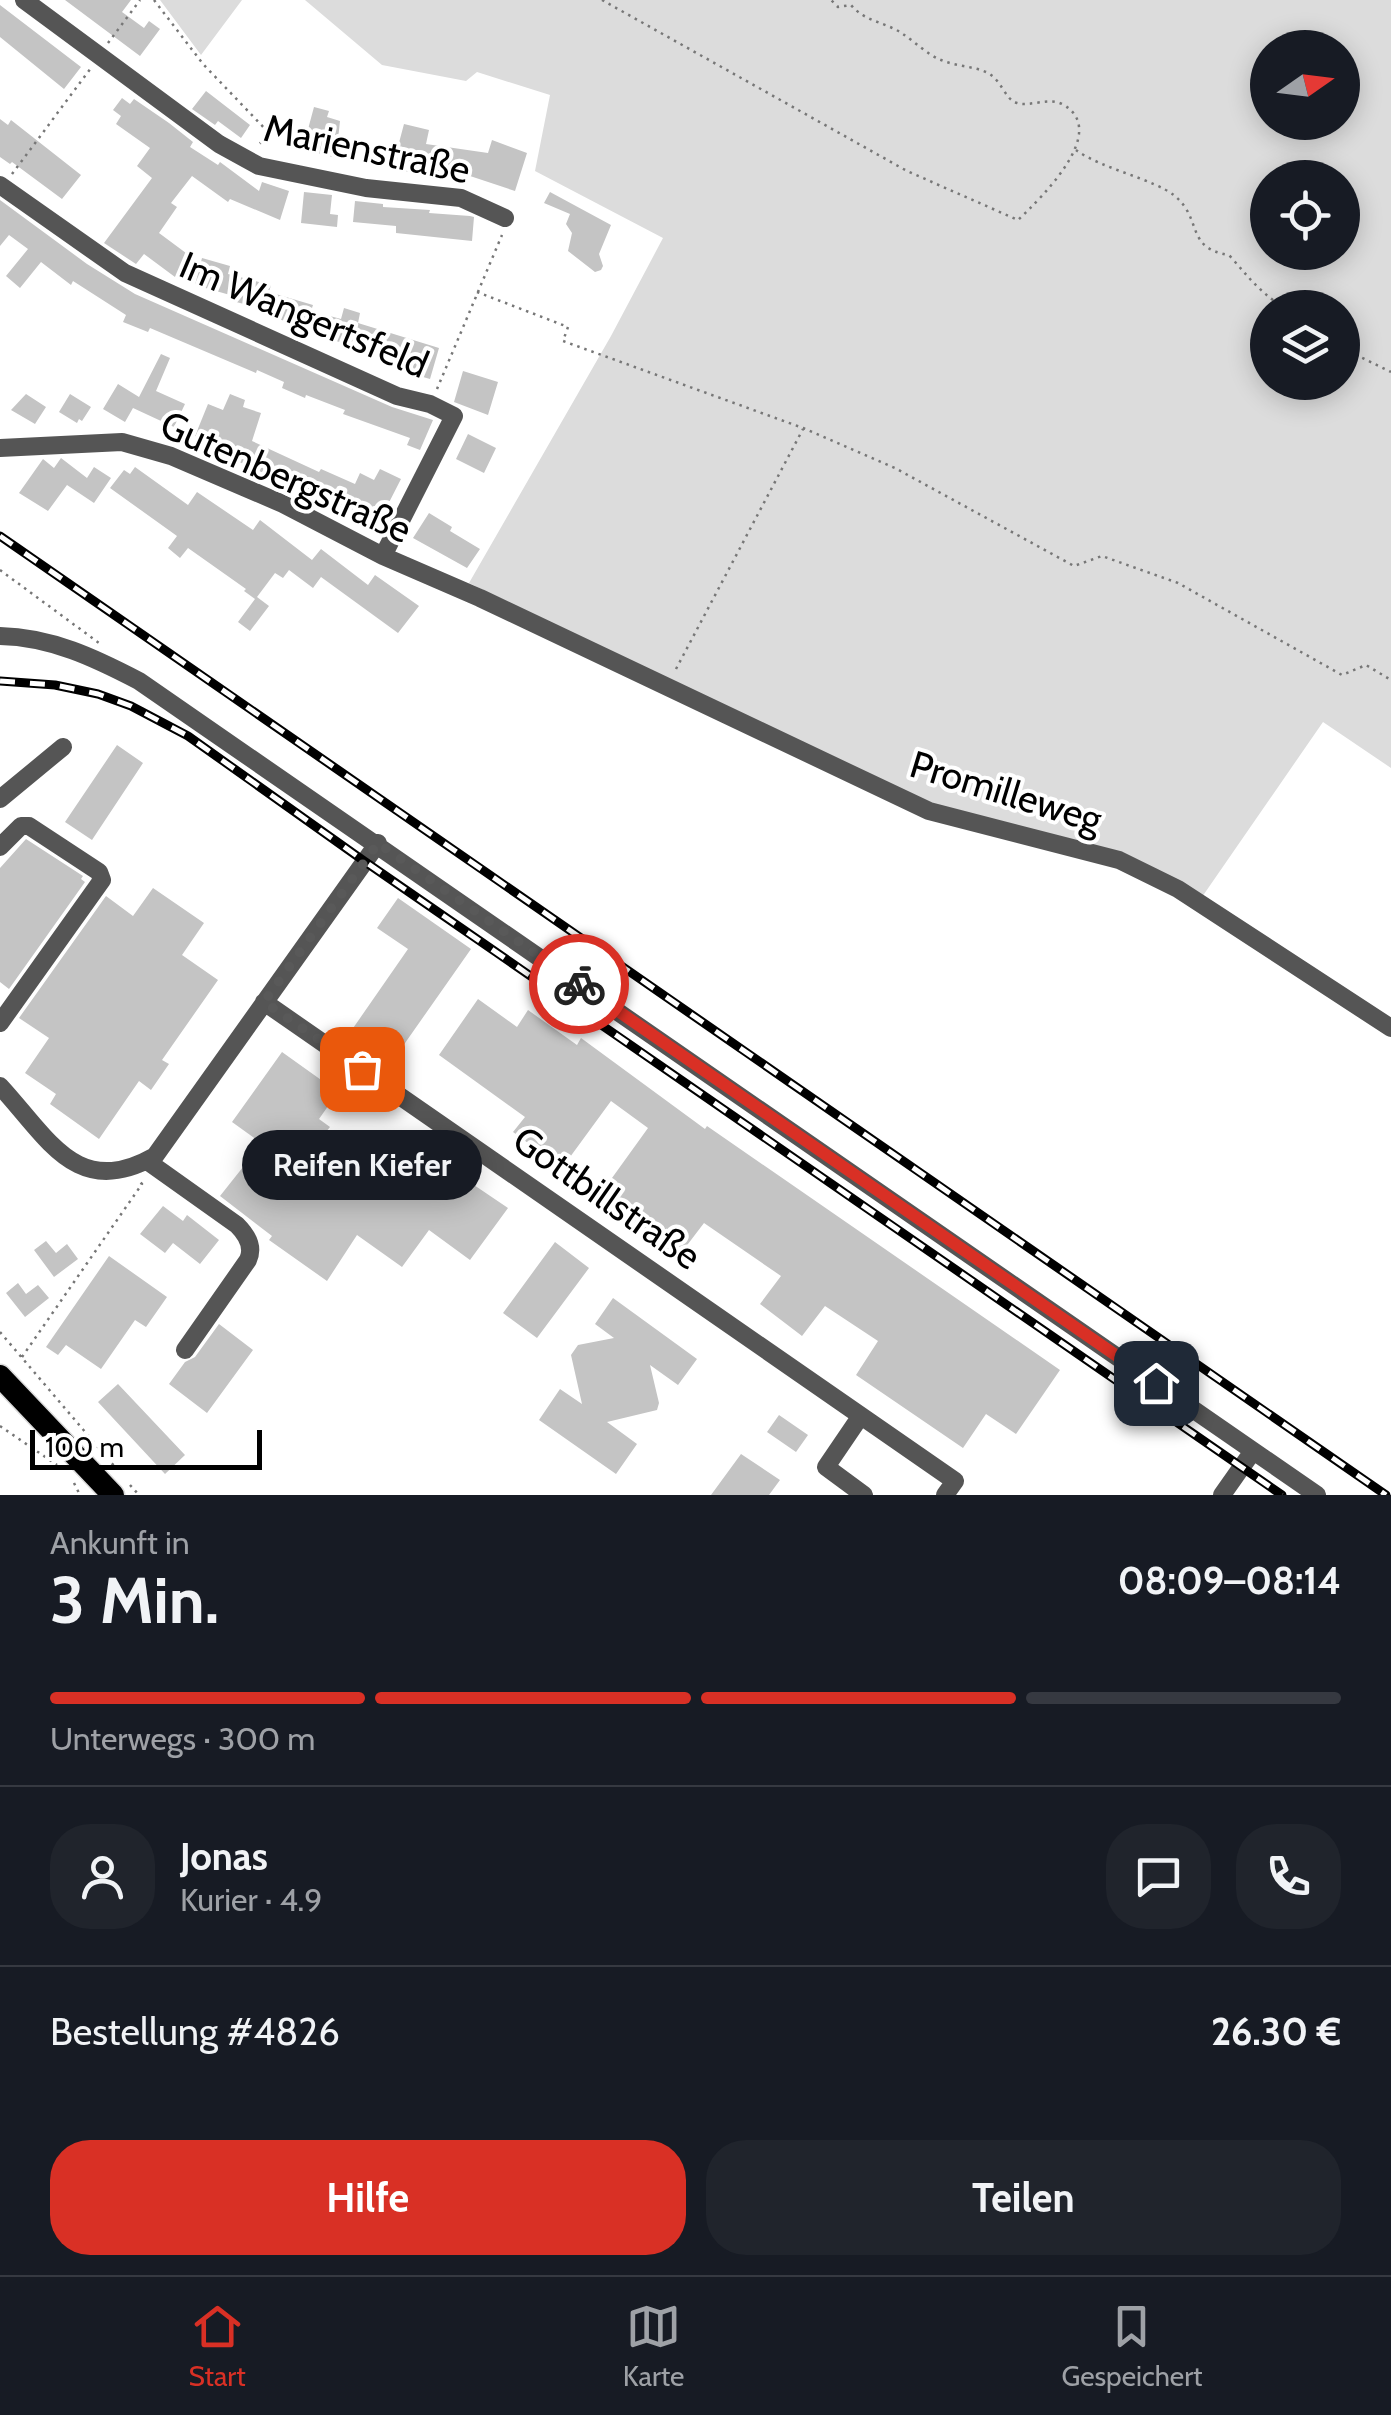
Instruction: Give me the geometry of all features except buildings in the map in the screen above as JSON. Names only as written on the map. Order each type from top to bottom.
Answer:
[{"type":"main road","points":[[0,1376],[85,1466],[120,1488]]},
{"type":"street","name":"Marienstraße","points":[[24,0],[219,144],[259,166],[318,180],[461,198],[505,218]]},
{"type":"street","name":"Im Wangertsfeld","points":[[1,186],[125,273],[397,396],[430,404],[454,416],[384,556]]},
{"type":"street","name":"Gutenbergstraße","points":[[0,448],[122,442],[152,450],[283,504],[384,556],[584,647]]},
{"type":"street","points":[[0,636],[58,645],[139,681],[1318,1495]]},
{"type":"street","name":"Promilleweg","points":[[584,647],[930,810],[1120,860],[1178,889],[1391,1028]]},
{"type":"street","points":[[0,799],[64,747]]},
{"type":"street","points":[[0,847],[22,826],[29,826],[100,872],[102,880],[0,1023]]},
{"type":"street","points":[[0,1086],[68,1160],[105,1174],[124,1171],[147,1160],[168,1141],[378,843]]},
{"type":"street","name":"Gottbillstraße","points":[[264,1002],[955,1481],[945,1495]]},
{"type":"street","points":[[147,1160],[236,1226],[251,1250],[248,1260],[185,1350]]},
{"type":"street","points":[[860,1417],[826,1466],[864,1495]]},
{"type":"street","points":[[1222,1495],[1253,1451]]},
{"type":"path","points":[[1,186],[140,0]]},
{"type":"path","points":[[154,0],[203,64],[269,133],[247,160]]},
{"type":"path","points":[[602,0],[907,172],[1018,220],[1038,201],[1076,150],[1082,131],[1076,114],[1058,102],[1020,105],[1010,98],[999,80],[986,72],[941,60],[902,32],[858,14],[851,5],[838,7],[831,0]]},
{"type":"path","points":[[1076,150],[1175,196],[1190,216],[1200,243],[1212,252],[1230,255],[1259,290]]},
{"type":"path","points":[[430,404],[501,238],[505,218]]},
{"type":"path","points":[[477,292],[568,327],[563,341],[803,428],[896,468],[1074,566],[1102,556],[1178,583],[1342,675],[1366,665],[1391,680]]},
{"type":"path","points":[[1360,357],[1391,372]]},
{"type":"path","points":[[667,686],[803,428]]},
{"type":"path","points":[[0,570],[100,641],[98,660]]},
{"type":"path","points":[[22,1357],[142,1184],[124,1171]]},
{"type":"path","points":[[0,1332],[116,1468]]},
{"type":"path","points":[[0,1426],[60,1467]]},
{"type":"path","points":[[80,1495],[72,1480],[85,1466]]},
{"type":"path","points":[[120,1488],[139,1495]]},
{"type":"shaded area","points":[[160,0],[242,0],[201,55]]},
{"type":"shaded area","points":[[305,0],[1391,0],[1391,768],[1323,722],[1202,897],[923,804],[469,583],[663,238],[535,171],[550,95],[477,72],[466,81],[382,65]]},
{"type":"railway","points":[[0,536],[1386,1495]]},
{"type":"railway","points":[[0,681],[55,685],[98,694],[131,706],[188,736],[1282,1495]]},
{"type":"way so far","points":[[362,1069],[264,1002],[378,843],[579,984]]},
{"type":"place","name":"Reifen Kiefer","points":[[362,1069]]},
{"type":"route","points":[[579,984],[1156,1383]]}]
